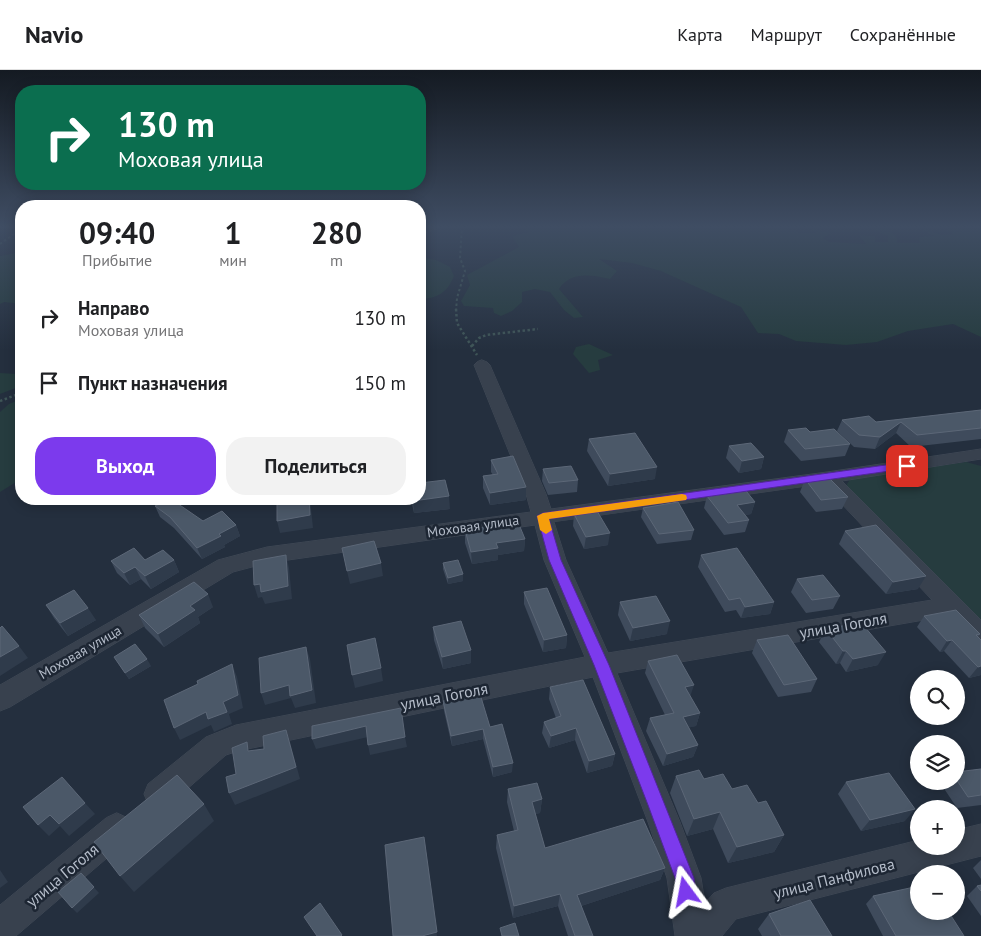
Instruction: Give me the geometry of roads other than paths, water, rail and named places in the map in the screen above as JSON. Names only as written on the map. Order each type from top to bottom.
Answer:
[{"type":"street","points":[[477,355],[536,494],[555,560],[601,665],[684,878],[693,936]]},
{"type":"street","name":"Моховая улица","points":[[0,699],[226,566],[267,555],[827,478],[981,454]]},
{"type":"street","points":[[827,478],[981,636]]},
{"type":"street","name":"улица Гоголя","points":[[0,926],[216,746],[236,738],[601,665],[952,606]]},
{"type":"street","name":"улица Панфилова","points":[[702,936],[703,931],[726,905],[981,840]]}]
